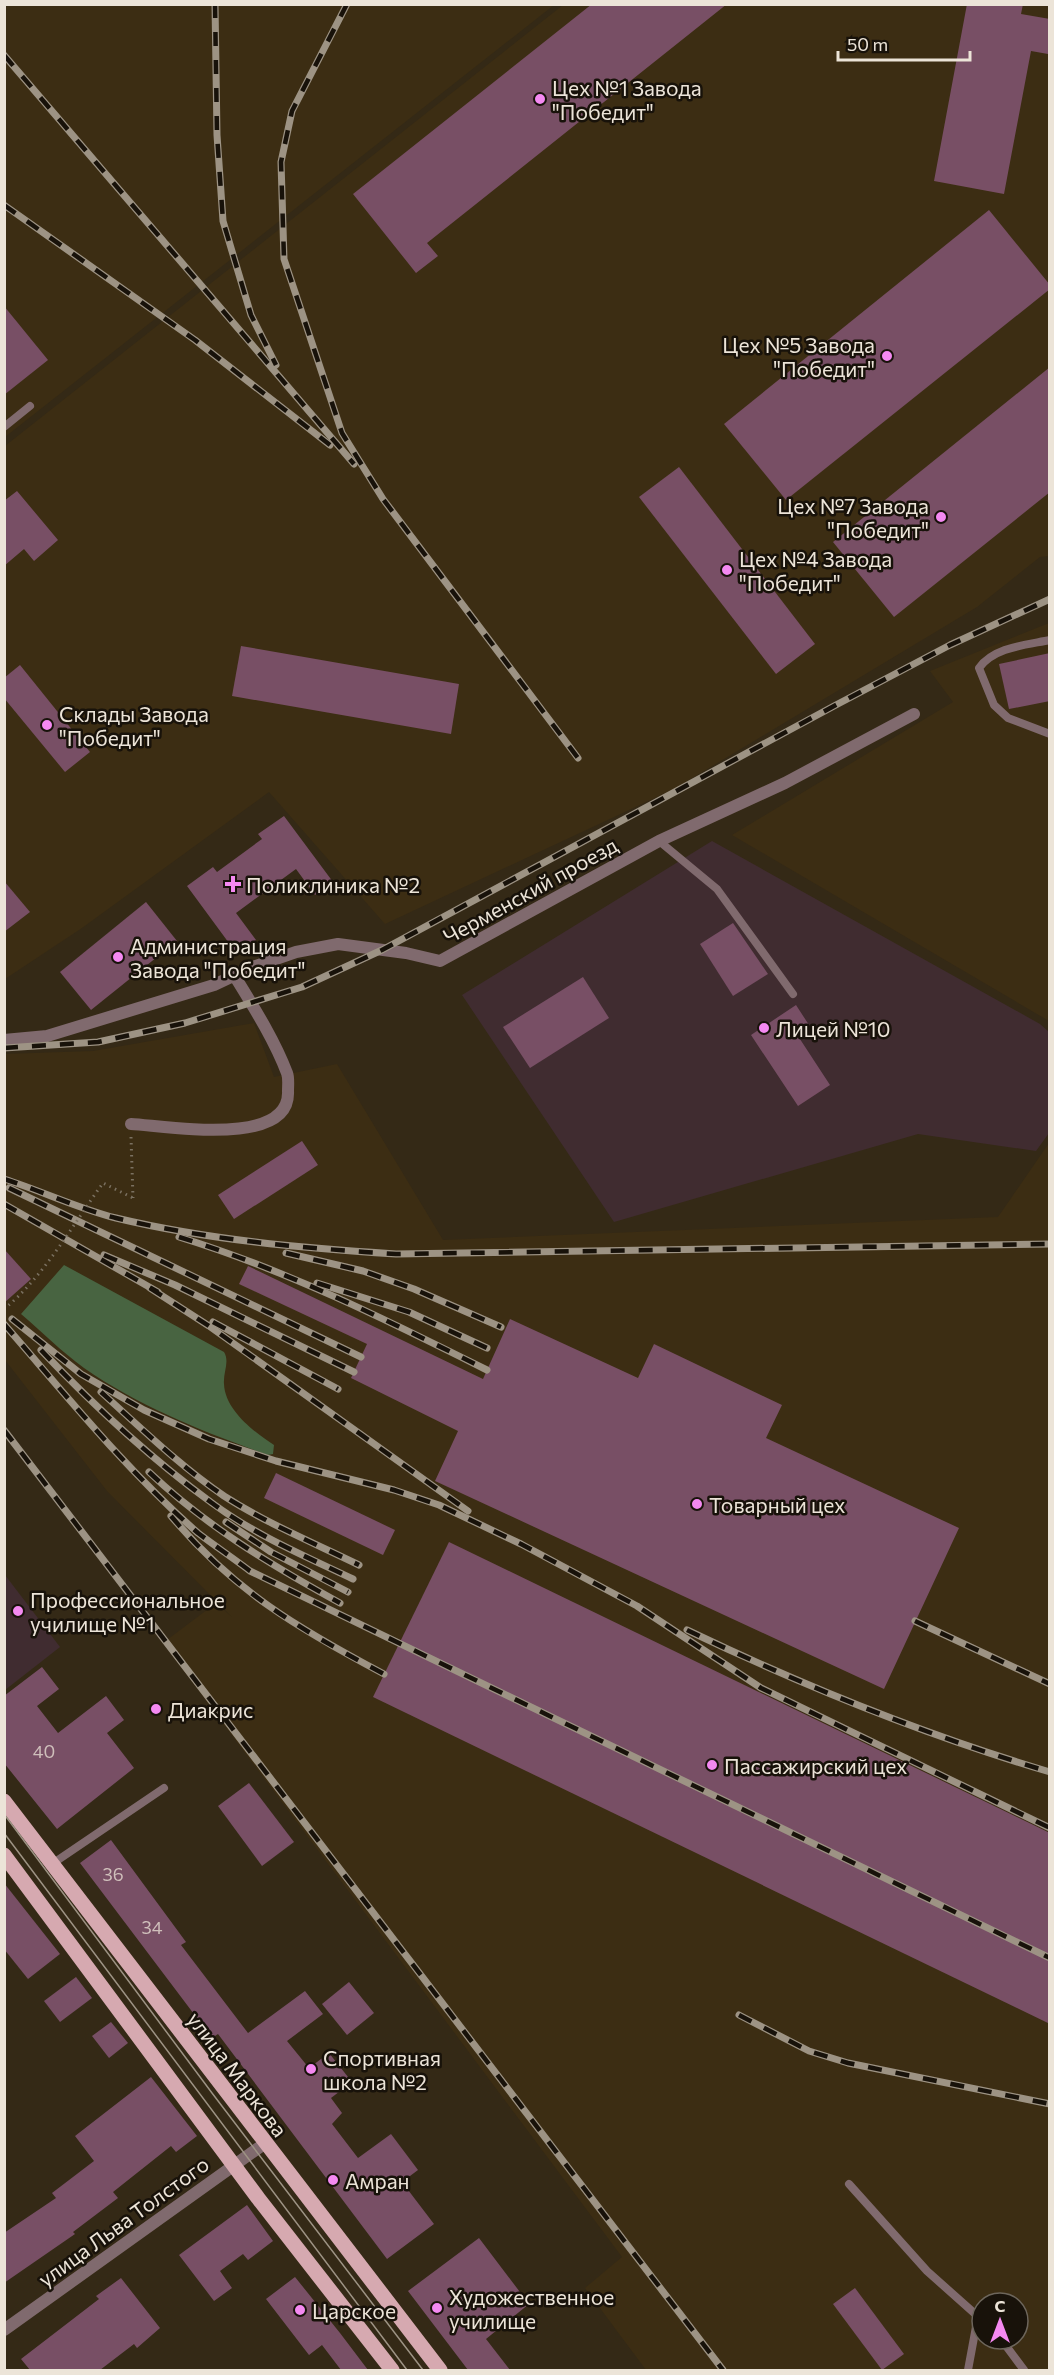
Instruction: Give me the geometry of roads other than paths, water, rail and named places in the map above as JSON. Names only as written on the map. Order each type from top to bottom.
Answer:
[{"type":"main road","name":"улица Маркова","points":[[4,1802],[264,2144],[440,2370]]},
{"type":"main road","points":[[4,1855],[233,2165],[392,2370]]},
{"type":"street","name":"Черменский проезд","points":[[4,1040],[46,1036],[214,985],[234,975],[296,952],[338,944],[406,953],[440,961],[660,841],[785,783],[914,714]]},
{"type":"street","points":[[131,1124],[243,1128],[263,1126],[279,1114],[289,1102],[288,1074],[234,975]]},
{"type":"street","name":"улица Льва Толстого","points":[[4,2330],[264,2144]]},
{"type":"lane","points":[[4,427],[30,406]]},
{"type":"lane","points":[[1050,640],[1004,650],[985,658],[979,668],[994,705],[1008,718],[1050,734]]},
{"type":"lane","points":[[660,841],[717,889],[793,994]]},
{"type":"lane","points":[[52,1864],[164,1788]]},
{"type":"lane","points":[[849,2184],[927,2271],[970,2309]]},
{"type":"lane","points":[[968,2370],[972,2351]]},
{"type":"lane","points":[[1010,2351],[1024,2370]]},
{"type":"tram line","points":[[4,1814],[423,2370]]},
{"type":"tram line","points":[[4,1833],[407,2370]]},
{"type":"railway","points":[[215,4],[217,135],[223,221],[251,315],[276,365]]},
{"type":"railway","points":[[347,4],[292,111],[281,162],[284,259],[342,433],[383,499],[578,758]]},
{"type":"railway","points":[[4,55],[354,464]]},
{"type":"railway","points":[[4,205],[195,340],[330,445]]},
{"type":"railway","points":[[4,1048],[98,1042],[185,1023],[302,987],[382,950],[950,645],[1050,599]]},
{"type":"railway","points":[[4,1179],[102,1214],[151,1226],[255,1242],[396,1254],[1050,1244]]},
{"type":"railway","points":[[9,1188],[361,1357]]},
{"type":"railway","points":[[4,1204],[158,1292]]},
{"type":"railway","points":[[179,1237],[297,1280],[487,1370]]},
{"type":"railway","points":[[286,1253],[363,1271],[414,1289],[501,1327]]},
{"type":"railway","points":[[104,1255],[175,1285],[354,1372]]},
{"type":"railway","points":[[317,1283],[409,1312],[487,1348]]},
{"type":"railway","points":[[150,1288],[209,1326],[468,1511]]},
{"type":"railway","points":[[12,1319],[81,1374],[144,1410],[209,1439],[276,1461],[394,1490],[439,1505],[521,1544],[637,1606],[761,1688],[1050,1828]]},
{"type":"railway","points":[[213,1322],[338,1389]]},
{"type":"railway","points":[[4,1324],[146,1484],[198,1533],[250,1571],[1050,1958]]},
{"type":"railway","points":[[41,1350],[81,1391],[166,1468],[228,1515],[263,1535],[353,1579]]},
{"type":"railway","points":[[101,1392],[176,1459],[224,1496],[273,1524],[359,1565]]},
{"type":"railway","points":[[4,1430],[723,2370]]},
{"type":"railway","points":[[149,1472],[193,1510],[240,1544],[340,1603]]},
{"type":"railway","points":[[171,1516],[219,1566],[269,1606],[324,1641],[384,1674]]},
{"type":"railway","points":[[226,1522],[271,1552],[348,1592]]},
{"type":"railway","points":[[915,1621],[1050,1684]]},
{"type":"railway","points":[[687,1630],[820,1690],[911,1726],[1050,1772]]},
{"type":"railway","points":[[739,2015],[809,2051],[848,2063],[1050,2104]]},
{"type":"place","name":"Цех №1 Завода \"Победит\"","points":[[540,99]]},
{"type":"place","name":"Цех №5 Завода \"Победит\"","points":[[887,356]]},
{"type":"place","name":"Цех №7 Завода \"Победит\"","points":[[941,517]]},
{"type":"place","name":"Цех №4 Завода \"Победит\"","points":[[727,570]]},
{"type":"place","name":"Склады Завода \"Победит\"","points":[[47,725]]},
{"type":"place","name":"Поликлиника №2","points":[[233,884]]},
{"type":"place","name":"Администрация Завода \"Победит\"","points":[[118,957]]},
{"type":"place","name":"Лицей №10","points":[[764,1028]]},
{"type":"place","name":"Товарный цех","points":[[697,1504]]},
{"type":"place","name":"Профессиональное училище №1","points":[[18,1611]]},
{"type":"place","name":"Диакрис","points":[[156,1709]]},
{"type":"place","name":"Пассажирский цех","points":[[712,1765]]},
{"type":"place","name":"Спортивная школа №2","points":[[311,2069]]},
{"type":"place","name":"Амран","points":[[333,2180]]},
{"type":"place","name":"Художественное училище","points":[[437,2308]]},
{"type":"place","name":"Царское","points":[[300,2310]]}]
